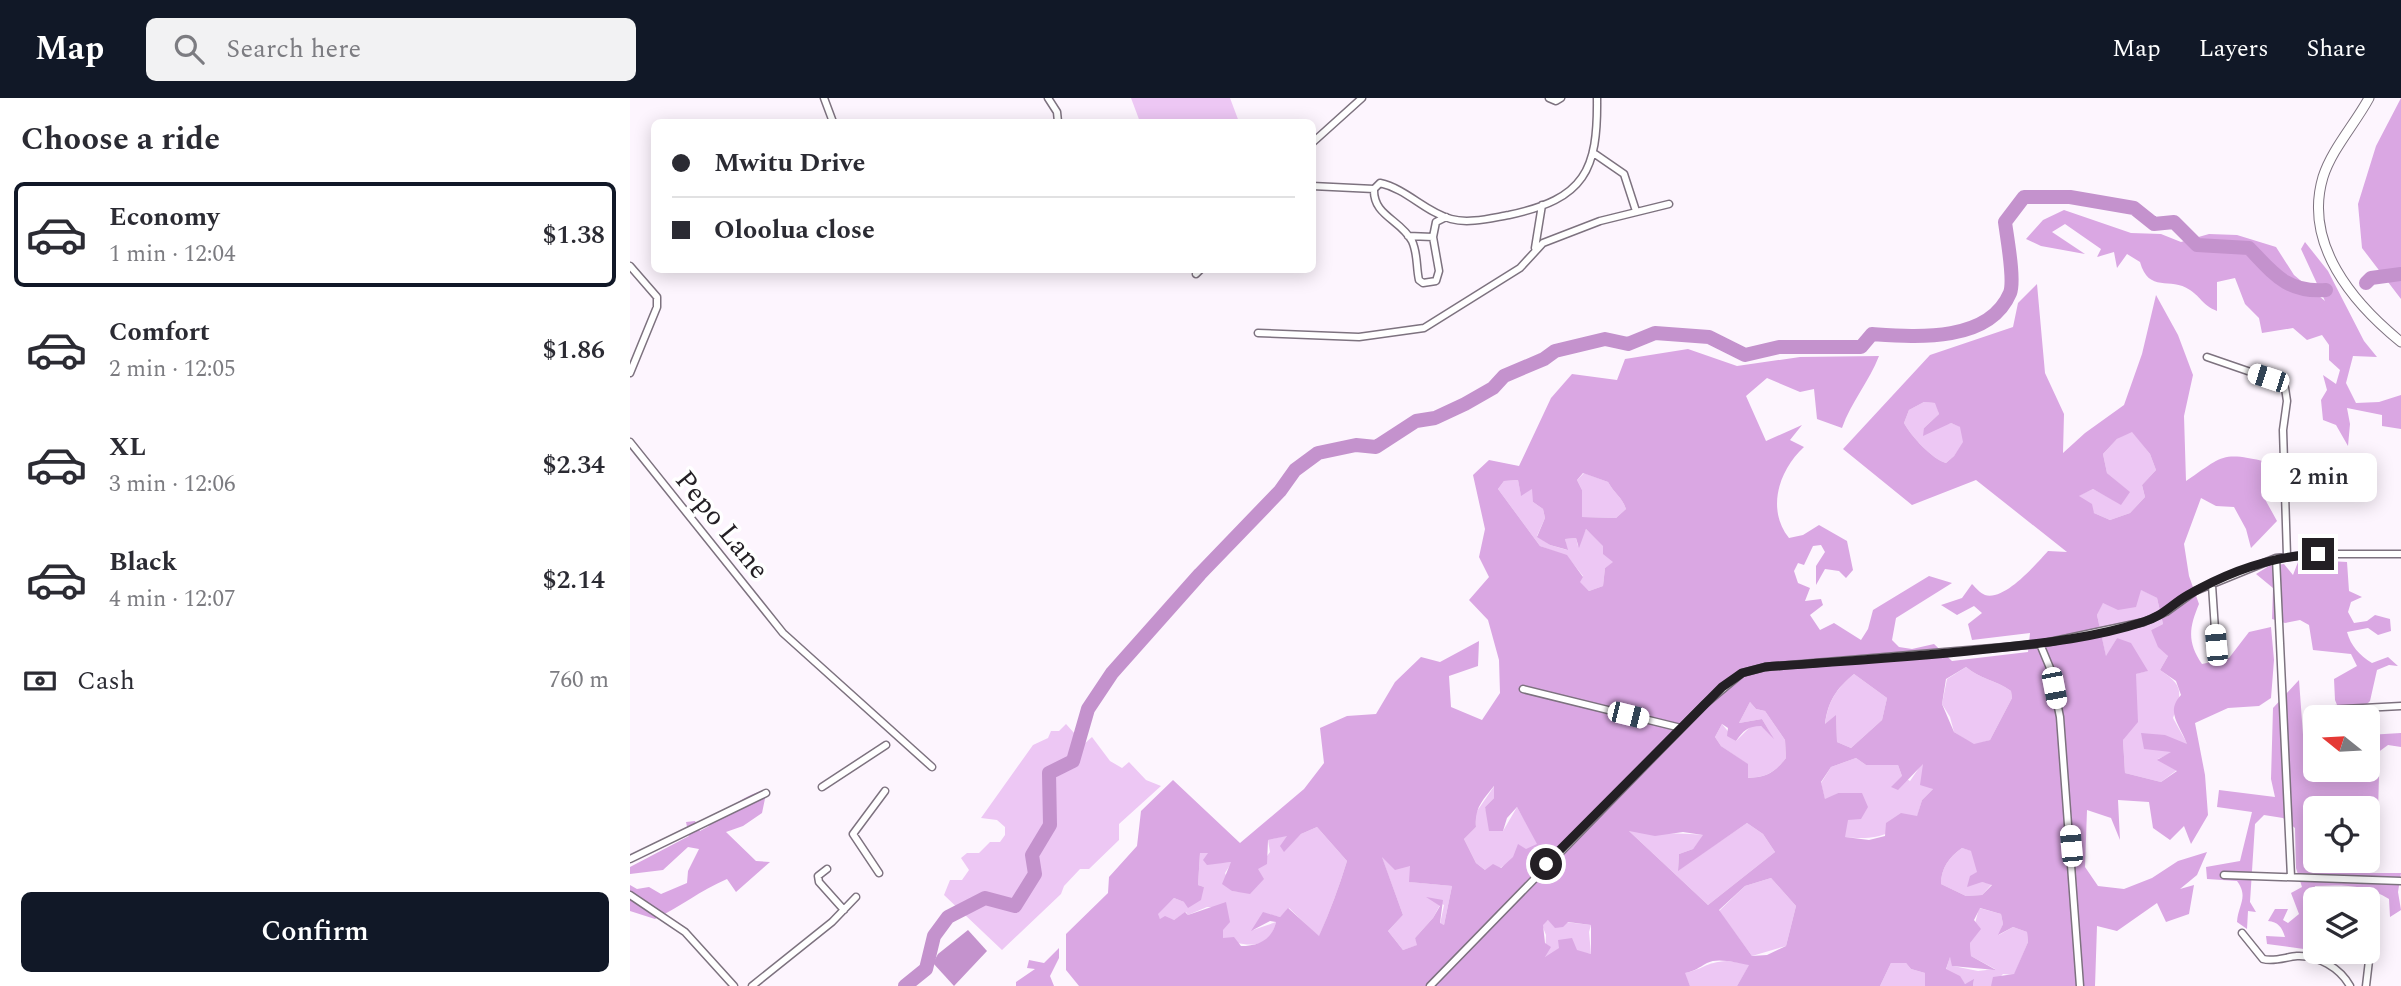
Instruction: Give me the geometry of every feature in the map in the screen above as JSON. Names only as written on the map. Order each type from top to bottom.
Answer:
[{"type":"main road","points":[[2369,98],[2329,164],[2320,189],[2318,214],[2342,283],[2373,319],[2401,342]]},
{"type":"street","points":[[824,98],[832,119]]},
{"type":"street","points":[[1048,98],[1055,107],[1057,119]]},
{"type":"street","points":[[1316,139],[1362,98]]},
{"type":"street","points":[[1549,98],[1556,101],[1561,98]]},
{"type":"street","points":[[1316,186],[1374,189],[1380,183],[1393,186],[1446,217],[1459,221],[1488,219],[1542,205],[1570,190],[1586,171],[1595,154],[1597,98]]},
{"type":"street","points":[[1595,154],[1624,174],[1636,211]]},
{"type":"street","points":[[1374,189],[1376,206],[1408,236],[1418,259],[1419,280],[1423,283],[1436,281],[1439,271],[1433,237],[1436,222],[1446,217]]},
{"type":"street","points":[[1258,333],[1359,337],[1424,328],[1520,268],[1535,248],[1552,239],[1636,211],[1669,204]]},
{"type":"street","points":[[1535,248],[1542,205]]},
{"type":"street","points":[[1408,236],[1433,237]]},
{"type":"street","points":[[1418,259],[1436,257]]},
{"type":"street","points":[[630,266],[657,297],[657,307],[630,373]]},
{"type":"street","points":[[2207,357],[2268,378],[2285,388],[2287,401],[2283,430],[2287,556]]},
{"type":"street","name":"Pepo Lane","points":[[630,442],[783,633],[932,767]]},
{"type":"street","points":[[1430,986],[1681,728],[1742,673],[1765,667],[1931,656],[2040,644],[2144,622],[2166,612],[2186,596],[2277,558],[2401,554]]},
{"type":"street","points":[[2277,558],[2291,877]]},
{"type":"street","points":[[2212,585],[2216,645]]},
{"type":"street","points":[[2040,644],[2050,668],[2060,717],[2080,986]]},
{"type":"street","points":[[1523,689],[1681,728]]},
{"type":"street","points":[[2380,707],[2401,706]]},
{"type":"street","points":[[822,787],[886,745]]},
{"type":"street","points":[[879,873],[853,834],[885,791]]},
{"type":"street","points":[[630,859],[766,793]]},
{"type":"street","points":[[827,869],[818,876],[819,882],[844,910]]},
{"type":"street","points":[[2224,875],[2401,881]]},
{"type":"street","points":[[630,895],[685,932],[734,986]]},
{"type":"street","points":[[752,986],[856,897]]},
{"type":"street","points":[[2242,933],[2263,958],[2301,956],[2318,960],[2340,972],[2350,986]]},
{"type":"street","points":[[2367,986],[2369,964]]},
{"type":"shaded area","points":[[1131,98],[1230,98],[1238,119],[1139,119]]},
{"type":"shaded area","points":[[2401,98],[2401,299],[2362,248],[2358,204],[2376,146]]},
{"type":"shaded area","points":[[2064,210],[2131,233],[2161,234],[2181,242],[2209,234],[2237,235],[2276,247],[2294,275],[2325,301],[2301,249],[2305,242],[2328,271],[2364,341],[2377,357],[2353,356],[2346,383],[2356,403],[2379,402],[2401,395],[2401,429],[2382,426],[2382,415],[2347,408],[2350,424],[2348,446],[2336,425],[2323,420],[2321,400],[2327,390],[2323,375],[2336,384],[2340,370],[2329,360],[2329,345],[2322,335],[2307,340],[2293,328],[2262,333],[2259,318],[2245,304],[2235,278],[2217,282],[2217,311],[2182,286],[2149,278],[2140,262],[2127,254],[2117,268],[2114,252],[2097,257],[2101,249],[2065,224],[2052,232],[2085,254],[2041,246],[2026,239],[2043,220]]},
{"type":"shaded area","points":[[2037,284],[2045,373],[2064,414],[2063,453],[2085,433],[2124,405],[2142,354],[2156,295],[2178,335],[2193,375],[2184,416],[2186,481],[2223,458],[2240,457],[2267,462],[2261,492],[2277,521],[2251,548],[2246,529],[2234,507],[2216,506],[2201,498],[2184,544],[2189,576],[2199,604],[2191,635],[2194,649],[2202,664],[2229,658],[2249,632],[2271,627],[2274,660],[2271,698],[2259,706],[2228,708],[2195,723],[2205,775],[2208,815],[2191,844],[2184,826],[2170,840],[2153,828],[2149,802],[2118,800],[2120,840],[2111,818],[2087,810],[2085,867],[2098,886],[2124,889],[2152,878],[2178,861],[2207,852],[2197,875],[2180,889],[2194,885],[2189,914],[2166,922],[2157,903],[2117,931],[2097,926],[2095,986],[1991,986],[1993,977],[2014,974],[2028,942],[2027,932],[2013,927],[1998,935],[2003,924],[2001,914],[1980,908],[1974,920],[1981,929],[1970,943],[1971,956],[1996,970],[1952,966],[1950,957],[1946,969],[1960,976],[1965,984],[1974,979],[1973,986],[1925,986],[1925,973],[1911,969],[1906,963],[1891,963],[1880,986],[1737,986],[1749,965],[1722,960],[1711,961],[1685,973],[1690,986],[1079,986],[1066,970],[1066,934],[1108,893],[1109,877],[1137,846],[1141,811],[1173,780],[1240,843],[1304,789],[1324,763],[1320,728],[1347,716],[1376,714],[1395,682],[1421,657],[1440,662],[1479,641],[1478,666],[1449,676],[1451,707],[1482,720],[1500,693],[1499,660],[1488,620],[1469,600],[1489,577],[1479,557],[1485,529],[1473,475],[1489,460],[1519,466],[1551,398],[1572,374],[1617,380],[1625,359],[1688,349],[1737,366],[1800,357],[1879,356],[1842,428],[1817,419],[1814,389],[1800,392],[1767,378],[1746,396],[1766,441],[1802,425],[1790,440],[1804,447],[1788,467],[1778,490],[1778,515],[1789,538],[1803,535],[1819,525],[1847,541],[1853,570],[1846,578],[1839,571],[1825,569],[1816,585],[1816,566],[1825,552],[1821,545],[1813,546],[1804,565],[1798,563],[1794,571],[1798,583],[1810,588],[1805,601],[1821,599],[1823,605],[1810,615],[1820,630],[1834,623],[1861,640],[1868,629],[1873,610],[1929,576],[1952,583],[1896,618],[1892,640],[1899,647],[1912,649],[1934,644],[1952,661],[2028,652],[2030,633],[1972,640],[1968,624],[1982,613],[1974,606],[1957,615],[1941,605],[1962,598],[1972,584],[1985,595],[2002,592],[2020,580],[2048,551],[2067,552],[1976,480],[1912,505],[1843,449],[1930,355],[2013,327],[2018,303]],"holes":[[[1924,402],[1935,403],[1939,414],[1924,428],[1923,436],[1951,423],[1960,427],[1963,442],[1946,463],[1928,452],[1904,423],[1909,410]],[[2132,432],[2150,454],[2156,470],[2142,485],[2145,497],[2130,513],[2110,520],[2094,513],[2092,504],[2079,496],[2093,489],[2121,505],[2130,492],[2107,473],[2103,454],[2117,439]],[[1583,473],[1608,482],[1626,509],[1616,518],[1582,517],[1582,490],[1577,480]],[[1518,480],[1521,496],[1532,489],[1533,502],[1543,509],[1545,518],[1537,537],[1550,545],[1568,550],[1565,539],[1576,538],[1579,548],[1586,529],[1603,546],[1603,554],[1613,562],[1605,568],[1603,586],[1589,591],[1580,582],[1583,577],[1567,555],[1540,546],[1498,489],[1504,481]],[[2141,590],[2157,598],[2163,624],[2151,630],[2158,647],[2168,656],[2160,670],[2176,681],[2181,695],[2176,701],[2174,713],[2187,744],[2165,735],[2141,733],[2144,749],[2171,752],[2157,760],[2177,771],[2161,782],[2125,773],[2123,740],[2138,722],[2136,674],[2148,671],[2131,643],[2117,638],[2106,656],[2097,615],[2103,603],[2118,610],[2136,607]],[[1966,667],[2011,691],[2012,698],[1990,740],[1974,744],[1954,732],[1942,704],[1946,679]],[[1854,674],[1887,698],[1882,720],[1851,748],[1837,742],[1836,715],[1825,724],[1828,709],[1838,690]],[[1750,702],[1756,709],[1765,711],[1785,740],[1786,758],[1770,773],[1748,778],[1748,764],[1721,746],[1715,737],[1722,724],[1728,728],[1727,736],[1736,741],[1746,730],[1756,726],[1761,726],[1774,739],[1762,719],[1739,723]],[[1856,758],[1866,765],[1898,765],[1902,776],[1891,787],[1898,790],[1923,764],[1920,785],[1933,789],[1922,800],[1917,816],[1901,813],[1886,823],[1885,836],[1869,840],[1845,837],[1848,820],[1861,819],[1868,807],[1862,793],[1838,793],[1825,799],[1821,782],[1831,767]],[[1494,786],[1494,798],[1485,807],[1489,831],[1503,831],[1507,818],[1517,807],[1537,844],[1526,849],[1518,844],[1513,857],[1501,868],[1493,864],[1485,870],[1476,863],[1464,839],[1476,827],[1476,815]],[[1747,823],[1763,834],[1775,852],[1708,905],[1629,831],[1655,836],[1683,832],[1703,835],[1693,849],[1679,854],[1678,871]],[[1317,827],[1347,861],[1319,936],[1288,908],[1280,917],[1263,912],[1251,931],[1270,921],[1276,922],[1274,928],[1268,938],[1247,946],[1241,946],[1234,937],[1223,938],[1223,930],[1230,922],[1226,902],[1188,915],[1185,912],[1174,920],[1165,916],[1160,919],[1158,914],[1174,898],[1184,902],[1188,908],[1201,900],[1204,887],[1198,885],[1200,853],[1208,853],[1203,860],[1207,865],[1231,862],[1222,884],[1232,891],[1250,894],[1264,879],[1258,869],[1267,864],[1268,840],[1287,836],[1280,846],[1284,852],[1301,834]],[[1962,848],[1971,851],[1977,872],[1970,876],[1967,887],[1982,882],[1992,885],[1982,895],[1966,896],[1941,884],[1942,873],[1950,859]],[[1382,857],[1395,870],[1410,866],[1409,882],[1452,886],[1444,925],[1440,923],[1443,900],[1426,897],[1440,906],[1415,938],[1417,945],[1403,950],[1388,931],[1403,915]],[[1771,878],[1796,906],[1786,946],[1767,955],[1752,956],[1719,910],[1745,886]],[[1548,920],[1555,928],[1563,927],[1568,922],[1591,925],[1591,954],[1577,950],[1572,938],[1558,940],[1559,948],[1545,957],[1551,947],[1545,943],[1543,925]]]},
{"type":"shaded area","points":[[1924,402],[1936,403],[1939,414],[1924,428],[1951,423],[1961,427],[1964,442],[1946,463],[1922,446],[1904,423],[1909,410]]},
{"type":"shaded area","points":[[2132,431],[2150,454],[2156,470],[2142,485],[2145,497],[2130,513],[2110,520],[2094,513],[2078,496],[2093,489],[2121,504],[2129,492],[2107,473],[2103,454],[2117,439]]},
{"type":"shaded area","points":[[1584,473],[1608,482],[1626,509],[1616,518],[1582,517],[1582,490],[1577,480]]},
{"type":"shaded area","points":[[1518,480],[1521,495],[1533,488],[1533,502],[1543,509],[1545,518],[1537,536],[1550,545],[1567,550],[1565,539],[1576,538],[1578,546],[1586,529],[1604,546],[1614,562],[1605,568],[1603,586],[1589,591],[1579,582],[1583,576],[1567,556],[1540,546],[1498,489],[1504,481]]},
{"type":"shaded area","points":[[2298,562],[2347,562],[2349,591],[2362,597],[2351,602],[2348,612],[2354,623],[2367,621],[2375,615],[2390,619],[2391,631],[2378,635],[2368,628],[2347,632],[2353,646],[2367,660],[2372,663],[2388,657],[2398,666],[2389,665],[2377,670],[2370,701],[2366,705],[2337,705],[2335,700],[2334,679],[2357,666],[2351,654],[2313,650],[2309,625],[2300,620],[2285,623],[2272,619],[2273,588],[2256,574],[2269,566],[2284,564],[2293,575]]},
{"type":"shaded area","points":[[2140,589],[2157,598],[2163,624],[2151,630],[2168,656],[2160,670],[2179,690],[2173,718],[2188,745],[2158,759],[2177,770],[2161,782],[2125,773],[2123,740],[2136,695],[2135,674],[2147,671],[2117,638],[2106,657],[2097,615],[2103,602]]},
{"type":"shaded area","points":[[1966,667],[2011,691],[2012,698],[1990,740],[1974,745],[1954,732],[1950,717],[1942,704],[1947,679]]},
{"type":"shaded area","points":[[1854,674],[1887,698],[1882,720],[1851,748],[1837,742],[1836,716],[1825,725],[1834,696]]},
{"type":"shaded area","points":[[2299,680],[2303,782],[2379,782],[2378,796],[2303,796],[2303,873],[2401,873],[2398,892],[2401,910],[2390,917],[2389,899],[2380,894],[2380,887],[2303,887],[2303,949],[2267,944],[2266,936],[2285,937],[2279,926],[2268,921],[2275,909],[2288,909],[2283,920],[2288,923],[2299,914],[2291,893],[2302,887],[2296,868],[2295,828],[2283,818],[2264,815],[2255,824],[2250,902],[2256,912],[2248,911],[2247,929],[2237,922],[2243,897],[2237,881],[2207,879],[2206,867],[2240,861],[2252,812],[2217,807],[2219,790],[2275,797],[2271,779],[2273,708]]},
{"type":"shaded area","points":[[1750,702],[1756,709],[1765,711],[1785,740],[1786,758],[1770,773],[1747,778],[1747,764],[1721,746],[1715,737],[1722,724],[1736,741],[1751,726],[1761,726],[1772,736],[1762,719],[1739,723]]},
{"type":"shaded area","points":[[1066,724],[1084,744],[1092,737],[1110,761],[1122,768],[1129,762],[1146,780],[1161,786],[1119,824],[1119,840],[1089,869],[1080,869],[1064,886],[1061,894],[1002,950],[944,895],[950,880],[962,880],[969,870],[961,858],[967,853],[979,853],[990,842],[1000,842],[1005,835],[1005,827],[997,820],[981,818],[1033,745],[1048,738],[1051,731],[1059,731]]},
{"type":"shaded area","points":[[2401,733],[2401,747],[2388,745],[2380,751],[2380,734]]},
{"type":"shaded area","points":[[1856,758],[1866,765],[1898,765],[1902,776],[1910,781],[1923,762],[1933,789],[1922,800],[1917,817],[1883,835],[1866,838],[1844,837],[1849,794],[1838,793],[1825,800],[1821,783],[1831,767]]},
{"type":"shaded area","points":[[1495,785],[1494,798],[1485,807],[1489,821],[1503,831],[1517,807],[1538,844],[1500,868],[1485,870],[1476,863],[1464,839],[1476,827],[1475,814]]},
{"type":"shaded area","points":[[767,789],[762,813],[743,826],[726,832],[756,861],[770,862],[736,892],[727,879],[655,919],[630,911],[630,885],[637,889],[649,887],[661,894],[687,883],[688,871],[699,849],[688,847],[663,870],[630,874],[630,867],[689,836],[686,822],[695,821],[700,831],[709,826],[713,815],[725,816],[743,799]]},
{"type":"shaded area","points":[[1747,823],[1763,834],[1775,852],[1708,905],[1628,830],[1704,835],[1693,849],[1679,854],[1678,870]]},
{"type":"shaded area","points":[[1317,827],[1347,861],[1319,937],[1289,908],[1280,917],[1264,913],[1253,930],[1276,922],[1273,931],[1262,942],[1247,945],[1223,938],[1217,907],[1207,907],[1188,915],[1186,912],[1174,920],[1160,919],[1157,914],[1174,898],[1184,902],[1204,887],[1198,885],[1200,853],[1208,853],[1215,863],[1232,862],[1225,873],[1232,891],[1241,892],[1270,852],[1268,840],[1288,835],[1284,851],[1301,834]]},
{"type":"shaded area","points":[[1962,848],[1972,851],[1982,882],[1992,884],[1982,895],[1966,896],[1941,884],[1947,863]]},
{"type":"shaded area","points":[[1381,855],[1411,865],[1410,882],[1452,886],[1444,925],[1440,924],[1444,905],[1429,898],[1440,905],[1433,918],[1415,938],[1418,945],[1403,950],[1388,931],[1403,915]]},
{"type":"shaded area","points":[[1771,878],[1796,906],[1786,946],[1752,956],[1719,911],[1745,886]]},
{"type":"shaded area","points":[[1979,908],[2001,914],[2003,924],[1999,935],[2013,927],[2027,932],[2028,942],[2014,975],[2003,974],[1991,986],[1973,986],[1974,980],[1965,984],[1946,970],[1950,956],[1953,966],[1978,971],[1995,969],[1971,956],[1970,943]]},
{"type":"shaded area","points":[[1548,920],[1591,925],[1591,954],[1560,948],[1545,958],[1546,935],[1542,925]]},
{"type":"shaded area","points":[[968,930],[987,951],[954,986],[933,963],[938,954]]},
{"type":"shaded area","points":[[1059,948],[1059,958],[1050,976],[1054,986],[1016,986],[1016,982],[1035,969],[1027,968],[1029,960],[1044,963]]},
{"type":"shaded area","points":[[1727,961],[1750,964],[1737,986],[1690,986],[1684,973]]},
{"type":"shaded area","points":[[1891,963],[1906,963],[1911,969],[1925,973],[1925,986],[1880,986]]},
{"type":"waterway","points":[[905,986],[926,969],[934,936],[948,917],[985,898],[1015,906],[1035,874],[1032,855],[1050,825],[1049,773],[1073,761],[1088,709],[1112,673],[1200,574],[1280,491],[1295,470],[1318,453],[1356,445],[1376,447],[1416,421],[1435,418],[1465,404],[1493,388],[1504,376],[1544,359],[1555,351],[1605,339],[1628,344],[1655,333],[1709,337],[1745,355],[1779,347],[1861,347],[1872,334],[1929,336],[1969,329],[1986,321],[2000,309],[2010,293],[2011,269],[2005,222],[2024,197],[2070,197],[2134,208],[2154,224],[2174,222],[2197,245],[2249,248],[2274,274],[2291,285],[2326,290]]},
{"type":"waterway","points":[[2366,283],[2371,278],[2401,274]]},
{"type":"route","points":[[1546,864],[1722,687],[1742,673],[1765,667],[1931,656],[2040,644],[2126,627],[2155,618],[2186,596],[2261,562],[2287,556],[2318,554]]}]
